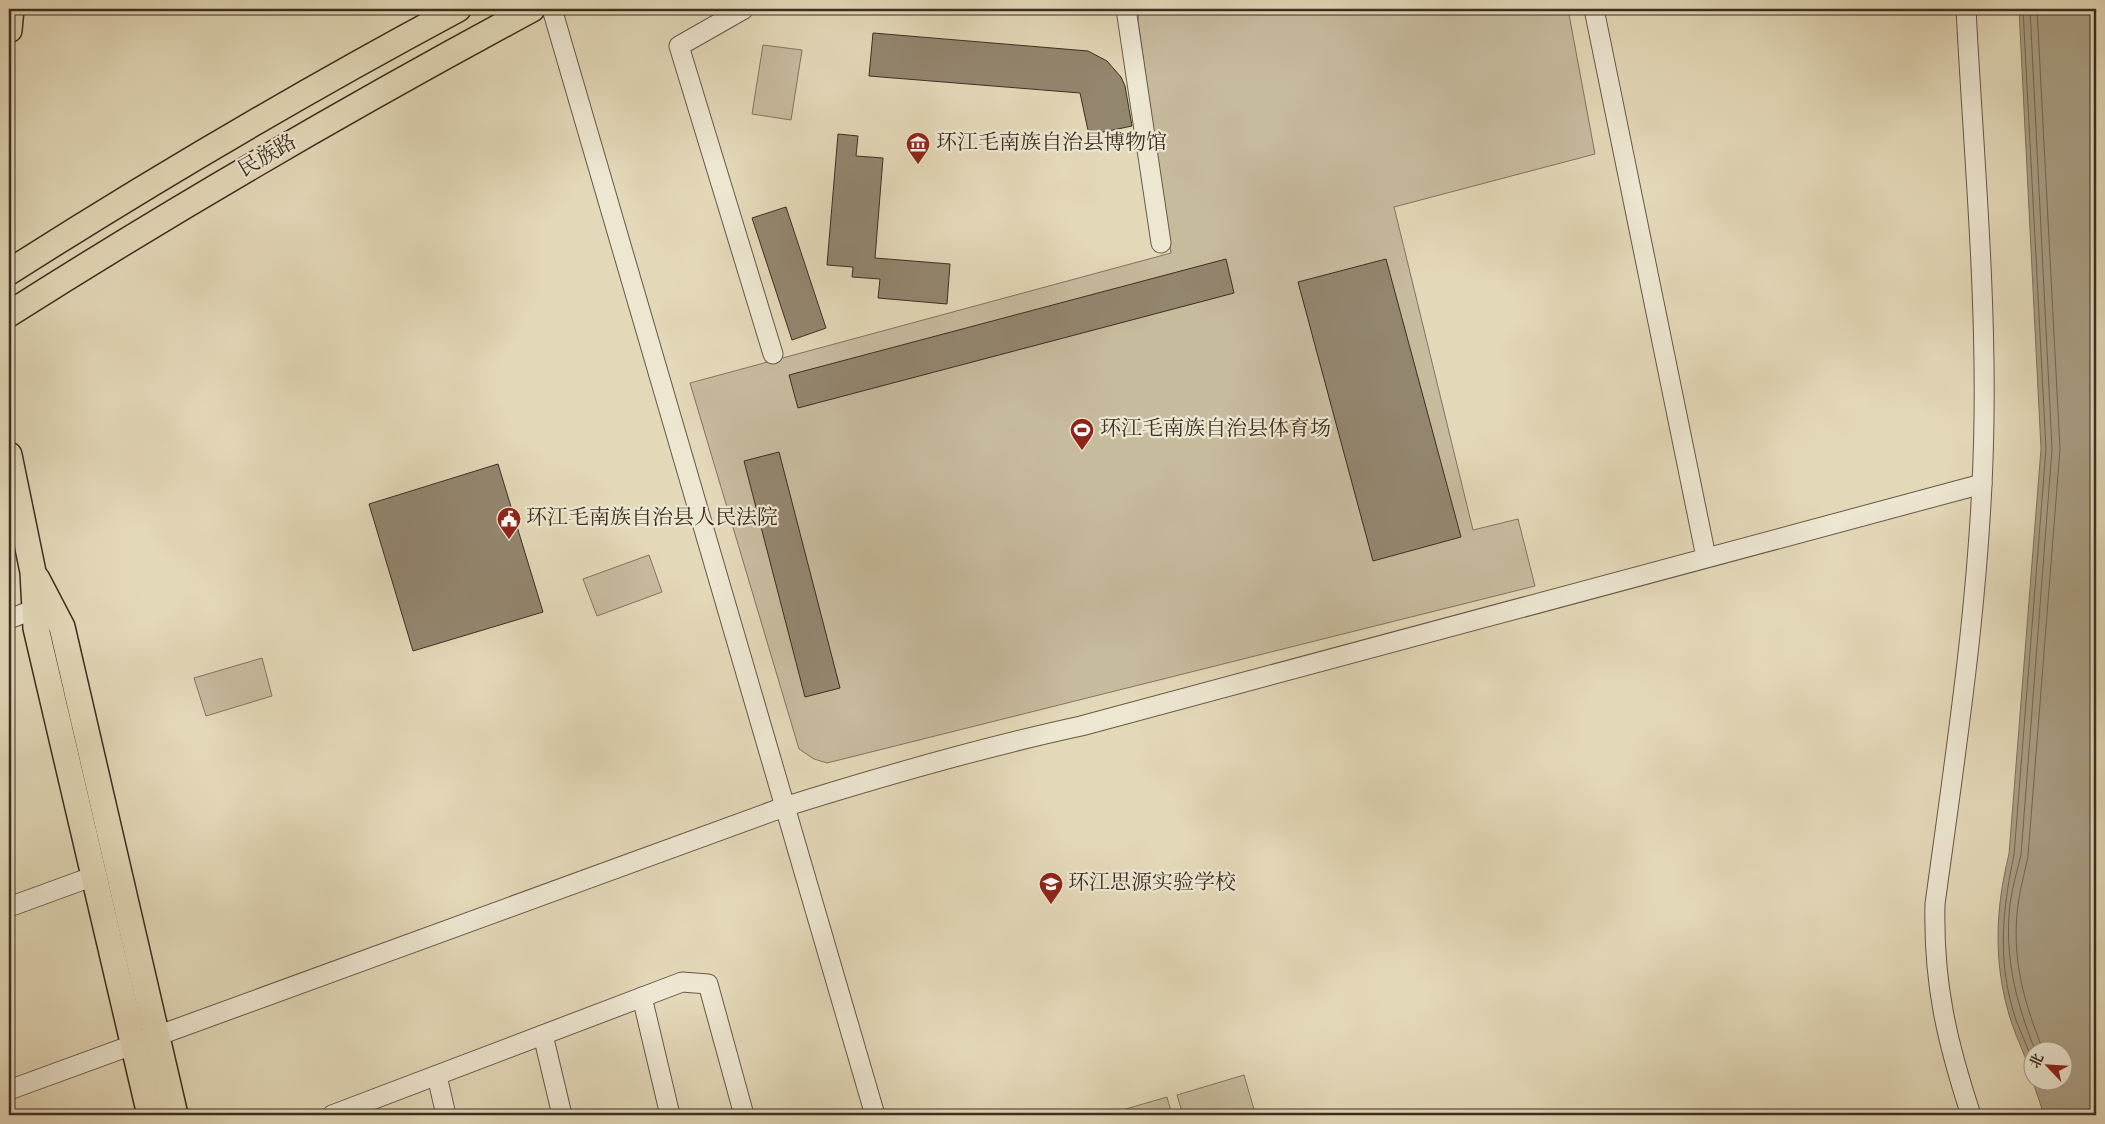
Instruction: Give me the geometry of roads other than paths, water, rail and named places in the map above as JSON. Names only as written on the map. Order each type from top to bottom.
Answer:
[{"type":"main road","points":[[9,30],[11,9]]},
{"type":"main road","name":"民族路","points":[[9,272],[281,108],[458,9]]},
{"type":"main road","name":"民族路","points":[[9,314],[175,212],[291,144],[532,9]]},
{"type":"main road","points":[[9,455],[34,572],[36,628],[150,1115]]},
{"type":"main road","points":[[34,572],[62,627],[175,1115]]},
{"type":"street","points":[[552,9],[875,1115]]},
{"type":"street","points":[[744,9],[717,15],[679,46],[773,354]]},
{"type":"street","points":[[1126,9],[1161,243]]},
{"type":"street","points":[[1594,9],[1706,557]]},
{"type":"street","points":[[1966,9],[1982,299],[1984,409],[1982,484],[1972,631],[1935,904],[1934,932],[1942,1014],[1953,1060],[1971,1115]]},
{"type":"street","points":[[9,1090],[785,807],[934,761],[1080,726],[1982,484]]},
{"type":"street","points":[[9,619],[36,609]]},
{"type":"street","points":[[9,907],[94,876]]},
{"type":"street","points":[[332,1115],[682,982],[708,984],[744,1115]]},
{"type":"street","points":[[642,997],[670,1115]]},
{"type":"street","points":[[543,1035],[562,1115]]},
{"type":"street","points":[[437,1076],[446,1115]]},
{"type":"water","points":[[2019,9],[2096,9],[2096,1115],[2044,1115],[2036,1092],[2072,1092],[2072,1042],[2022,1042],[2022,1050],[2005,1000],[1999,958],[1999,917],[2004,875],[2009,854],[2041,449]]},
{"type":"place","name":"环江毛南族自治县博物馆","points":[[918,165]]},
{"type":"place","name":"环江毛南族自治县体育场","points":[[1082,451]]},
{"type":"place","name":"环江毛南族自治县人民法院","points":[[509,540]]},
{"type":"place","name":"环江思源实验学校","points":[[1051,905]]}]
